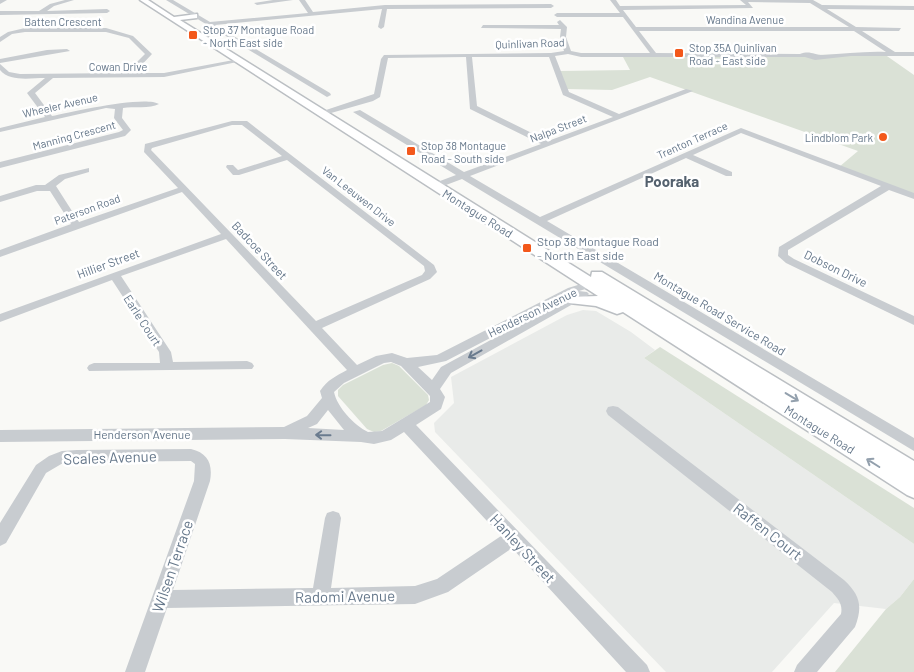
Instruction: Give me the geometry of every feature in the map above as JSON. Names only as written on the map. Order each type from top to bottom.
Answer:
[{"type":"main road","name":"Montague Road","points":[[143,0],[178,19],[597,281],[914,471]]},
{"type":"main road","name":"Montague Road","points":[[154,0],[178,19]]},
{"type":"main road","points":[[178,19],[194,16]]},
{"type":"main road","name":"Montague Road","points":[[597,281],[654,324],[914,489]]},
{"type":"main road","points":[[574,300],[598,302],[654,324]]},
{"type":"street","points":[[0,2],[4,0]]},
{"type":"street","points":[[39,13],[52,5],[72,0]]},
{"type":"street","points":[[169,0],[327,95]]},
{"type":"street","points":[[257,3],[290,0]]},
{"type":"street","points":[[302,0],[311,14]]},
{"type":"street","points":[[614,0],[623,15],[654,55]]},
{"type":"street","points":[[618,8],[751,7],[743,0]]},
{"type":"street","points":[[743,0],[810,0],[894,54],[914,54]]},
{"type":"street","points":[[208,24],[385,7],[550,3],[564,27],[563,37],[568,52]]},
{"type":"street","points":[[381,27],[385,7]]},
{"type":"street","points":[[822,7],[914,8]]},
{"type":"street","points":[[0,13],[107,12]]},
{"type":"street","points":[[557,15],[623,15]]},
{"type":"street","points":[[480,19],[483,30],[501,27],[564,27]]},
{"type":"street","name":"Wandina Avenue","points":[[635,29],[899,29]]},
{"type":"street","name":"Batten Crescent","points":[[0,40],[10,33],[25,30],[106,30],[131,37],[149,54],[127,76]]},
{"type":"street","points":[[0,61],[47,52],[67,52]]},
{"type":"street","name":"Quinlivan Road","points":[[326,112],[370,99],[377,95],[386,56],[552,55],[568,52],[581,55],[803,56],[819,58],[819,56],[894,54]]},
{"type":"street","points":[[469,55],[474,107],[548,144]]},
{"type":"street","points":[[552,55],[566,93],[619,117]]},
{"type":"street","name":"Cowan Drive","points":[[0,66],[10,75],[127,76],[177,74],[243,60]]},
{"type":"street","points":[[50,119],[31,93],[51,76]]},
{"type":"street","name":"Nalpa Street","points":[[441,184],[689,91]]},
{"type":"street","name":"Wheeler Avenue","points":[[0,130],[106,106],[155,104]]},
{"type":"street","name":"Manning Crescent","points":[[0,165],[122,134],[126,130],[118,118],[118,107]]},
{"type":"street","name":"Montague Road Service Road","points":[[357,112],[914,445]]},
{"type":"street","name":"Van Leeuwen Drive","points":[[148,146],[241,122],[428,265],[431,272],[422,279],[314,327]]},
{"type":"street","name":"Trenton Terrace","points":[[538,220],[741,130],[914,196]]},
{"type":"street","name":"Badcoe Street","points":[[148,146],[147,150],[356,372]]},
{"type":"street","points":[[686,156],[729,174]]},
{"type":"street","points":[[230,167],[236,173],[288,157]]},
{"type":"street","points":[[0,200],[36,188],[48,187],[62,177],[86,170]]},
{"type":"street","name":"Dobson Drive","points":[[888,186],[783,249],[783,256],[914,321]]},
{"type":"street","points":[[48,187],[55,191],[76,226]]},
{"type":"street","name":"Paterson Road","points":[[0,254],[183,189]]},
{"type":"street","name":"Hillier Street","points":[[0,318],[227,235]]},
{"type":"street","name":"Earle Court","points":[[114,275],[164,352],[167,358],[166,367]]},
{"type":"street","name":"Henderson Avenue","points":[[433,389],[446,370],[574,300],[597,281]]},
{"type":"street","name":"Henderson Avenue","points":[[406,362],[426,362],[441,358],[572,290],[597,281]]},
{"type":"street","points":[[386,358],[398,358],[406,362],[433,389],[438,397],[436,405],[386,436],[376,438],[362,436],[350,427],[326,395],[329,387],[356,372],[386,358]]},
{"type":"street","name":"Earle Court","points":[[94,368],[247,366]]},
{"type":"street","name":"Henderson Avenue","points":[[285,433],[312,420],[328,400]]},
{"type":"street","name":"Raffen Court","points":[[614,411],[846,594],[851,603],[852,612],[848,620],[804,672]]},
{"type":"street","name":"Hanley Street","points":[[406,424],[640,672]]},
{"type":"street","name":"Henderson Avenue","points":[[0,436],[285,433],[362,436]]},
{"type":"street","name":"Scales Avenue","points":[[0,538],[41,469],[62,457],[191,455],[201,459]]},
{"type":"street","name":"Wilsen Terrace","points":[[135,672],[204,475],[204,464],[201,459]]},
{"type":"street","points":[[321,596],[333,518]]},
{"type":"street","name":"Radomi Avenue","points":[[161,599],[416,595],[442,586],[513,537]]},
{"type":"shaded area","points":[[884,54],[914,75],[914,196],[839,167],[858,151],[650,77],[612,90],[567,89],[559,71],[630,70],[623,57]]},
{"type":"shaded area","points":[[583,310],[596,311],[631,332],[655,350],[644,358],[914,544],[914,579],[900,597],[886,609],[834,603],[772,672],[666,672],[435,432],[434,423],[454,403],[451,377],[567,315]]},
{"type":"shaded area","points":[[660,347],[914,508],[914,544],[644,358]]},
{"type":"shaded area","points":[[392,363],[399,366],[428,395],[429,400],[426,405],[381,431],[374,432],[367,429],[338,396],[338,390],[343,385],[383,365]]},
{"type":"shaded area","points":[[914,579],[914,672],[835,672],[886,609],[900,597]]},
{"type":"place","name":"Stop 37 Montague Road - North East side","points":[[193,35]]},
{"type":"place","name":"Stop 35A Quinlivan Road - East side","points":[[679,53]]},
{"type":"place","name":"Lindblom Park","points":[[883,137]]},
{"type":"place","name":"Stop 38 Montague Road - South side","points":[[411,151]]},
{"type":"place","name":"Stop 38 Montague Road - North East side","points":[[527,248]]},
{"type":"district","name":"Pooraka","points":[[672,181]]}]
